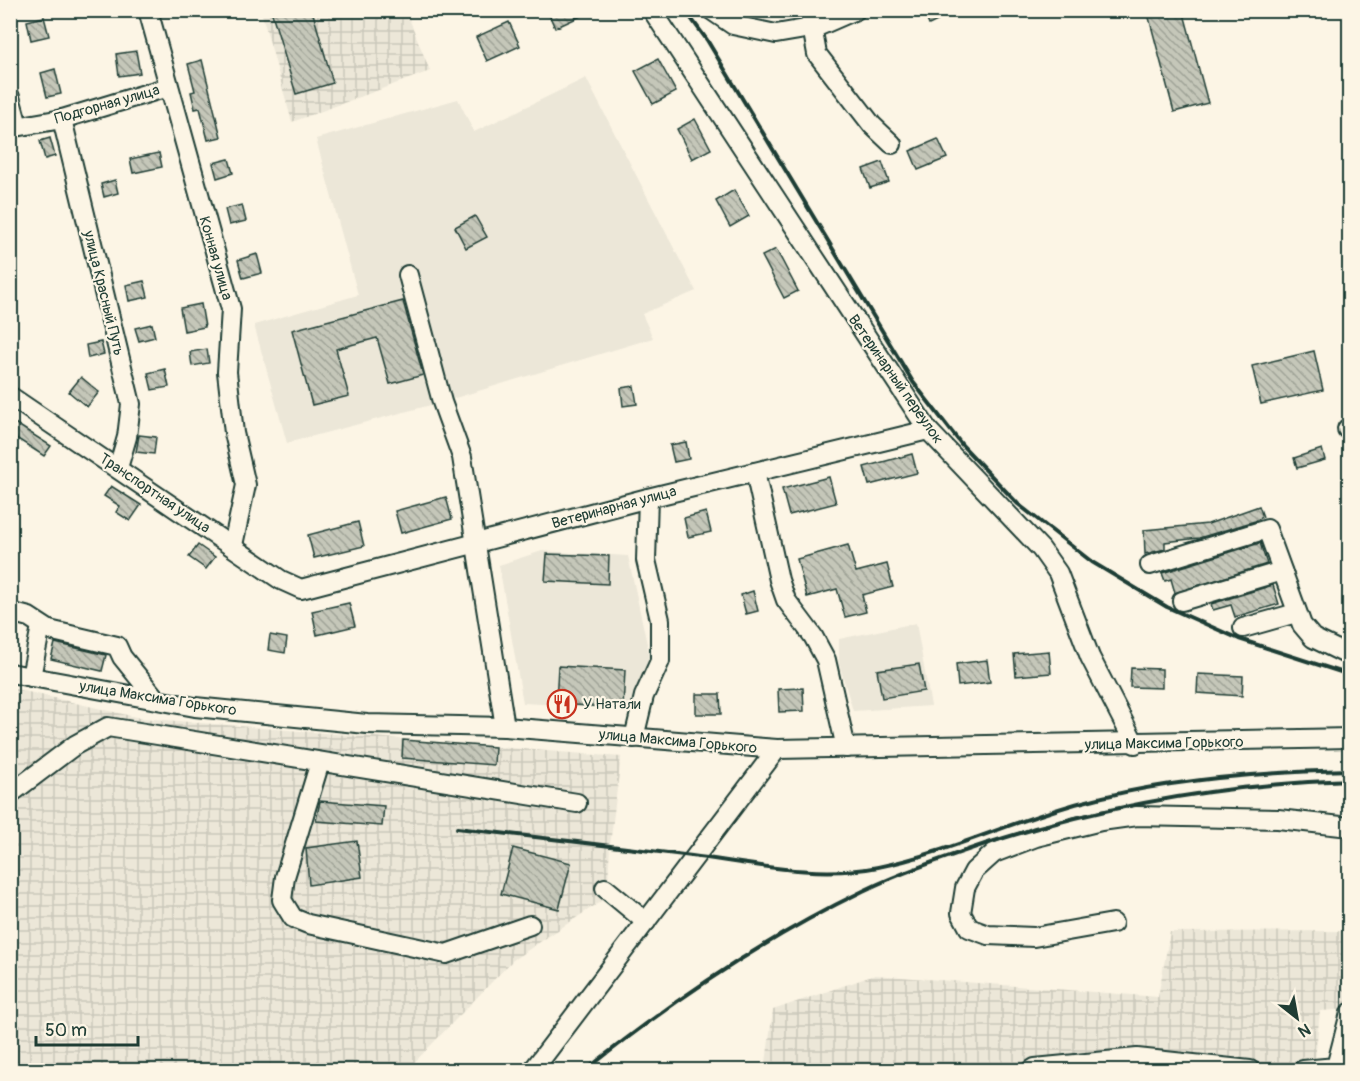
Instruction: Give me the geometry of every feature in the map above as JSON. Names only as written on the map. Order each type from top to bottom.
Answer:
[{"type":"street","name":"Конная улица","points":[[148,10],[231,309],[227,372],[234,433],[246,485],[233,545]]},
{"type":"street","name":"Ветеринарный переулок","points":[[652,10],[928,430],[1041,549],[1058,573],[1090,657],[1136,744]]},
{"type":"street","points":[[711,10],[733,25],[776,34],[810,19],[856,10]]},
{"type":"street","points":[[810,19],[817,54],[872,125],[892,144]]},
{"type":"street","name":"Подгорная улица","points":[[14,127],[62,119],[168,87]]},
{"type":"street","points":[[10,97],[14,127]]},
{"type":"street","name":"улица Красный Путь","points":[[62,119],[132,404],[127,437],[118,468]]},
{"type":"street","points":[[408,275],[442,402],[462,458],[505,727]]},
{"type":"street","name":"Транспортная улица","points":[[10,396],[233,545],[281,580],[301,589]]},
{"type":"street","name":"Ветеринарная улица","points":[[301,589],[648,498],[928,430]]},
{"type":"street","points":[[755,472],[779,580],[786,600],[813,636],[826,660],[846,748]]},
{"type":"street","points":[[634,738],[644,696],[660,661],[660,620],[646,560],[648,498]]},
{"type":"street","points":[[1150,565],[1267,529],[1302,625],[1313,638],[1350,656]]},
{"type":"street","points":[[1182,601],[1282,571]]},
{"type":"street","points":[[10,612],[29,617],[41,626],[117,646],[122,657],[156,699]]},
{"type":"street","points":[[1243,628],[1296,613]]},
{"type":"street","points":[[31,677],[41,626]]},
{"type":"street","name":"улица Максима Горького","points":[[10,673],[195,707],[367,724],[505,727],[777,749],[1136,744],[1350,738]]},
{"type":"street","points":[[10,794],[75,745],[108,727],[577,803]]},
{"type":"street","points":[[533,1071],[777,749]]},
{"type":"street","points":[[320,762],[285,877],[282,900],[292,918],[308,924],[446,954],[530,925]]},
{"type":"street","points":[[1113,923],[1034,938],[988,935],[969,928],[962,914],[964,888],[974,871],[994,853],[1036,837],[1101,821],[1137,816],[1278,819],[1350,827]]},
{"type":"street","points":[[605,888],[646,922]]},
{"type":"street","points":[[1303,1071],[1336,1067],[1350,1013]]},
{"type":"street","points":[[1032,1071],[1035,1068],[1137,1058],[1250,1071]]},
{"type":"shaded area","points":[[261,11],[406,11],[430,71],[292,122]]},
{"type":"shaded area","points":[[586,78],[696,291],[642,314],[653,338],[442,402],[287,443],[254,325],[358,295],[316,139],[458,99],[474,132]]},
{"type":"shaded area","points":[[542,551],[628,556],[650,658],[628,709],[523,703],[499,565]]},
{"type":"shaded area","points":[[916,623],[931,706],[853,711],[839,664],[839,639]]},
{"type":"shaded area","points":[[11,688],[140,718],[621,757],[610,845],[608,883],[601,894],[603,900],[513,960],[407,1070],[11,1070]]},
{"type":"shaded area","points":[[1349,931],[1349,1009],[1320,1011],[1314,1070],[765,1070],[773,1010],[875,975],[1158,997],[1170,932]]},
{"type":"building","points":[[271,10],[312,10],[333,83],[296,94]]},
{"type":"building","points":[[547,10],[594,10],[555,28]]},
{"type":"building","points":[[923,10],[960,10],[929,25]]},
{"type":"building","points":[[1147,10],[1183,10],[1208,103],[1174,112]]},
{"type":"building","points":[[44,17],[49,36],[31,40],[27,21]]},
{"type":"building","points":[[509,22],[520,46],[487,61],[476,37]]},
{"type":"building","points":[[136,51],[140,73],[119,76],[116,54]]},
{"type":"building","points":[[658,59],[676,92],[653,104],[635,71]]},
{"type":"building","points":[[202,60],[221,137],[208,140],[200,108],[195,109],[191,92],[195,91],[188,64]]},
{"type":"building","points":[[55,69],[61,94],[47,97],[41,73]]},
{"type":"building","points":[[695,119],[711,149],[692,159],[677,129]]},
{"type":"building","points":[[50,138],[55,156],[45,159],[40,141]]},
{"type":"building","points":[[938,139],[947,158],[918,170],[910,151]]},
{"type":"building","points":[[159,153],[162,167],[133,173],[130,159]]},
{"type":"building","points":[[229,159],[233,173],[217,178],[213,163]]},
{"type":"building","points":[[882,162],[889,182],[870,188],[863,169]]},
{"type":"building","points":[[115,180],[118,193],[104,197],[101,184]]},
{"type":"building","points":[[734,190],[749,216],[730,227],[716,201]]},
{"type":"building","points":[[242,205],[246,221],[229,225],[225,209]]},
{"type":"building","points":[[475,216],[487,237],[466,248],[455,227]]},
{"type":"building","points":[[776,249],[798,291],[784,298],[762,256]]},
{"type":"building","points":[[257,254],[262,273],[243,278],[238,260]]},
{"type":"building","points":[[144,281],[148,297],[129,301],[126,285]]},
{"type":"building","points":[[403,301],[423,375],[390,384],[377,338],[336,349],[349,396],[312,405],[292,330]]},
{"type":"building","points":[[201,304],[205,327],[184,331],[180,308]]},
{"type":"building","points":[[152,324],[155,337],[139,341],[135,328]]},
{"type":"building","points":[[101,342],[104,354],[88,358],[86,345]]},
{"type":"building","points":[[207,349],[209,363],[192,366],[190,352]]},
{"type":"building","points":[[1314,351],[1323,390],[1261,404],[1252,366]]},
{"type":"building","points":[[165,369],[169,387],[152,390],[148,373]]},
{"type":"building","points":[[81,377],[99,392],[87,407],[69,392]]},
{"type":"building","points":[[634,386],[637,404],[623,406],[621,388]]},
{"type":"building","points":[[10,420],[51,446],[44,456],[10,434]]},
{"type":"building","points":[[139,435],[156,437],[154,454],[136,452]]},
{"type":"building","points":[[686,442],[689,459],[674,462],[670,445]]},
{"type":"building","points":[[1322,449],[1325,460],[1297,468],[1294,458]]},
{"type":"building","points":[[912,454],[917,473],[869,485],[864,467]]},
{"type":"building","points":[[829,477],[836,503],[789,515],[782,489]]},
{"type":"building","points":[[111,486],[141,505],[130,521],[116,512],[120,506],[104,496]]},
{"type":"building","points":[[446,497],[452,519],[401,533],[395,511]]},
{"type":"building","points":[[1259,506],[1263,517],[1255,521],[1199,538],[1165,542],[1165,549],[1145,554],[1144,530],[1208,524]]},
{"type":"building","points":[[706,512],[711,532],[688,537],[684,518]]},
{"type":"building","points":[[358,522],[364,546],[314,558],[308,535]]},
{"type":"building","points":[[1260,543],[1267,564],[1175,593],[1171,579],[1165,581],[1162,573]]},
{"type":"building","points":[[198,545],[215,557],[206,569],[189,557]]},
{"type":"building","points":[[848,545],[856,572],[887,564],[893,587],[862,595],[866,612],[845,617],[837,589],[807,597],[797,559]]},
{"type":"building","points":[[547,554],[609,556],[608,584],[545,581]]},
{"type":"building","points":[[1273,585],[1279,604],[1235,617],[1231,605],[1213,610],[1211,604]]},
{"type":"building","points":[[753,591],[758,611],[746,614],[741,595]]},
{"type":"building","points":[[349,603],[355,626],[317,635],[312,611]]},
{"type":"building","points":[[270,635],[287,638],[285,653],[268,650]]},
{"type":"building","points":[[55,643],[106,655],[102,671],[51,659]]},
{"type":"building","points":[[1049,651],[1051,673],[1016,676],[1014,654]]},
{"type":"building","points":[[987,660],[990,682],[958,686],[956,664]]},
{"type":"building","points":[[919,664],[924,691],[882,698],[877,670]]},
{"type":"building","points":[[558,666],[625,670],[623,708],[556,704]]},
{"type":"building","points":[[1131,668],[1162,669],[1162,688],[1130,687]]},
{"type":"building","points":[[1198,674],[1243,676],[1242,696],[1197,693]]},
{"type":"building","points":[[803,688],[804,711],[779,712],[778,689]]},
{"type":"building","points":[[696,694],[720,694],[721,714],[696,714]]},
{"type":"building","points":[[403,740],[495,747],[494,765],[402,758]]},
{"type":"building","points":[[320,801],[384,806],[382,826],[316,821]]},
{"type":"building","points":[[357,841],[362,877],[309,885],[306,848]]},
{"type":"building","points":[[513,848],[571,863],[559,909],[501,894]]},
{"type":"railway","points":[[685,10],[707,40],[913,382],[962,445],[1018,504],[1092,562],[1167,607],[1239,639],[1350,675]]},
{"type":"railway","points":[[457,828],[785,869],[855,870],[904,861],[1057,809],[1114,794],[1215,778],[1350,770]]},
{"type":"railway","points":[[586,1070],[651,1020],[754,951],[863,891],[923,866],[1030,830],[1120,808],[1257,786],[1350,780]]},
{"type":"place","name":"У Натали","points":[[562,704]]}]
